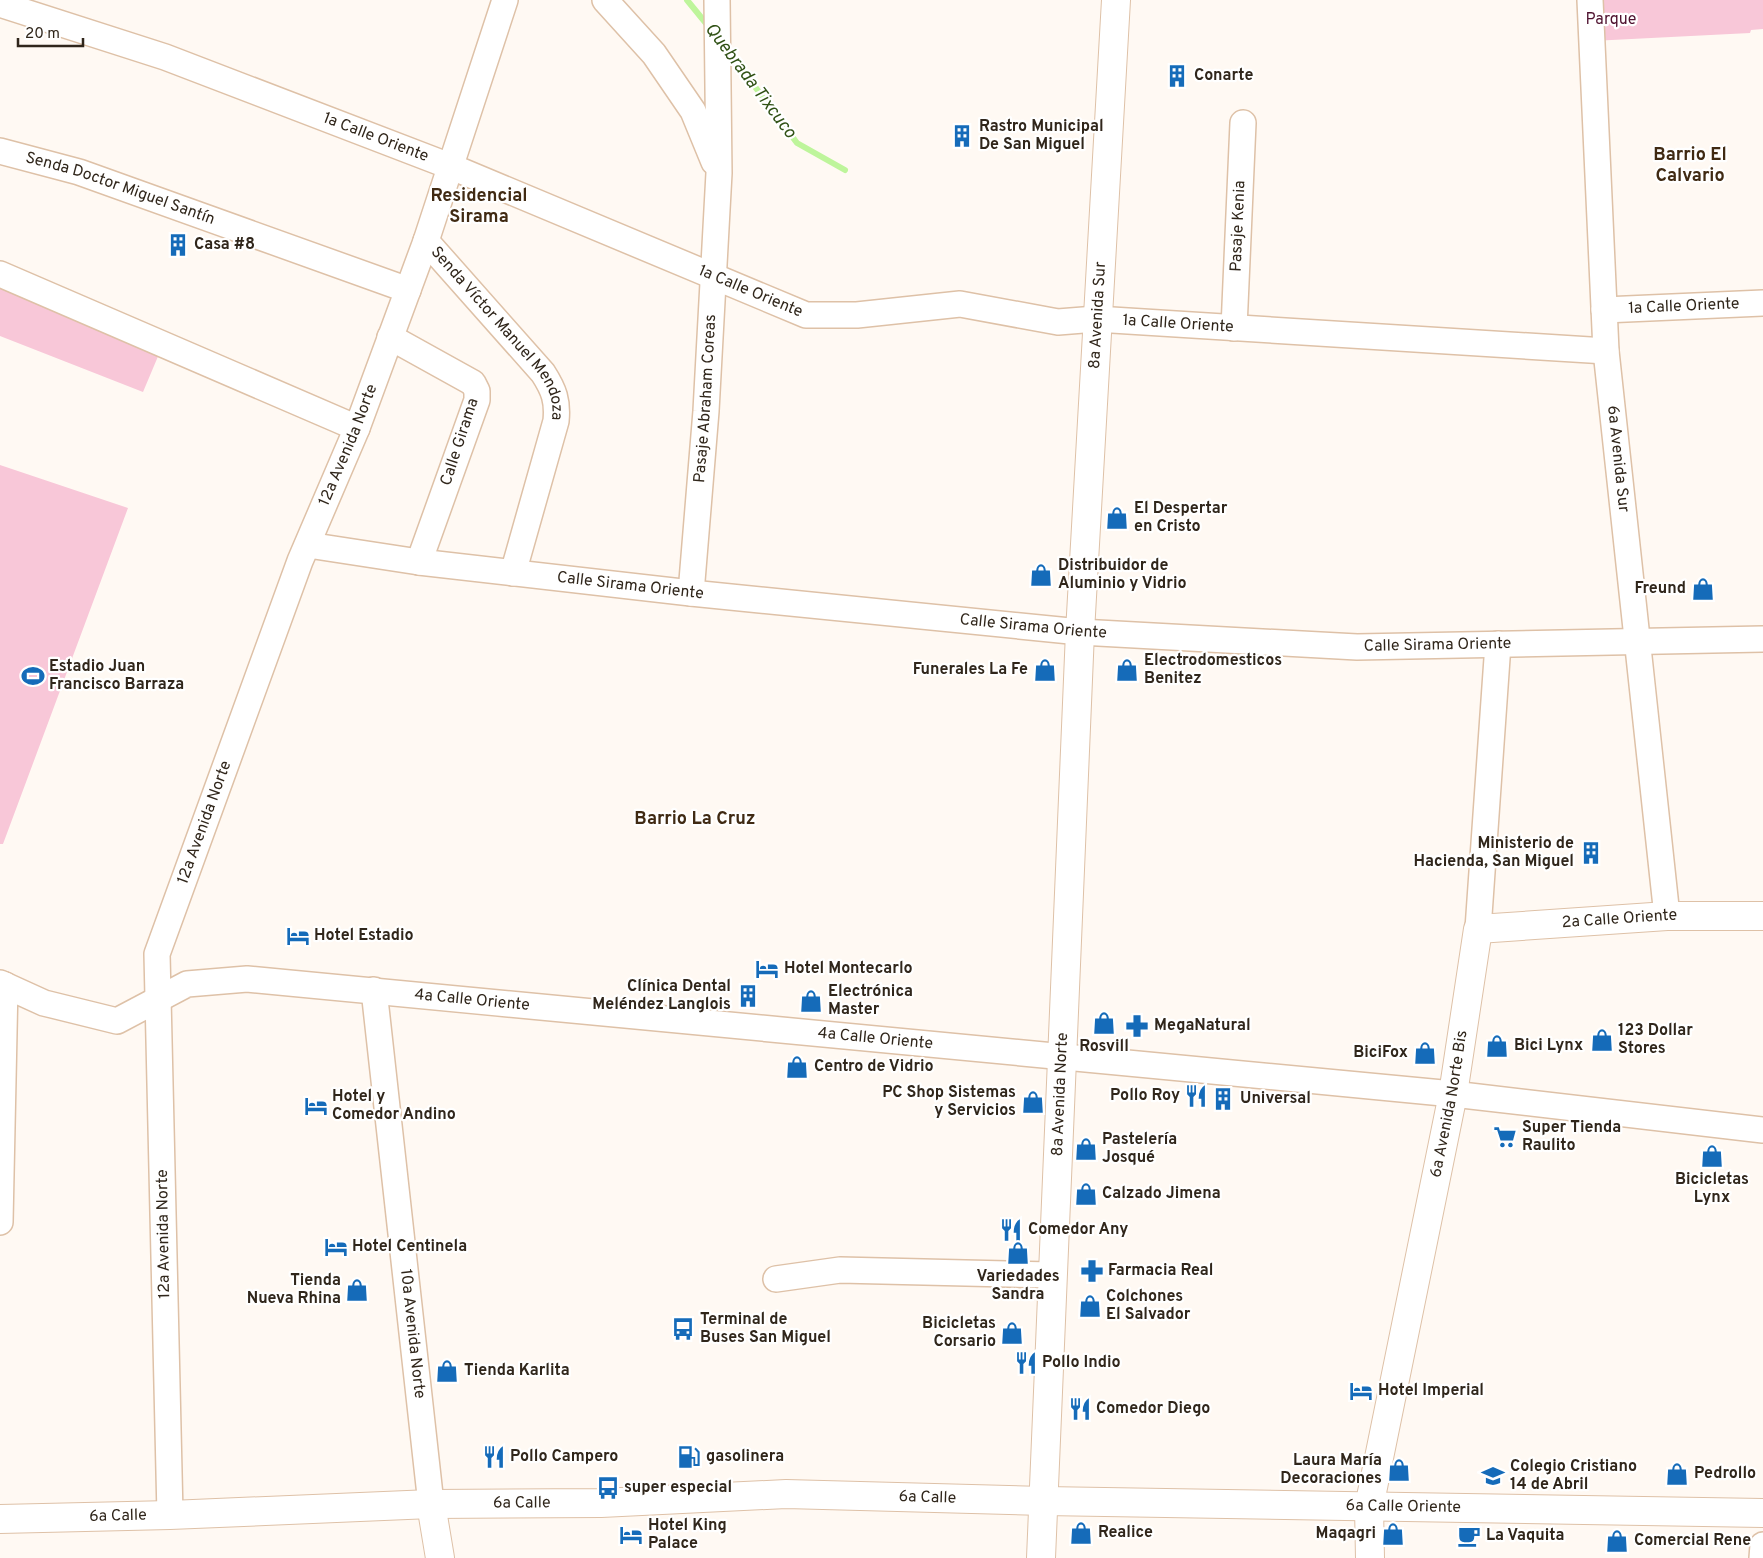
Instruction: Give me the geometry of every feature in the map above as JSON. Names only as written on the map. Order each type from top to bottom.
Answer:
[{"type":"street","points":[[452,167],[505,0]]},
{"type":"street","name":"Pasaje Abraham Coreas","points":[[606,0],[654,54],[693,111],[719,173],[714,278],[691,593]]},
{"type":"street","points":[[718,0],[719,173]]},
{"type":"street","name":"8a Avenida Sur","points":[[1080,632],[1096,319],[1116,0]]},
{"type":"street","name":"6a Avenida Sur","points":[[1590,0],[1606,351],[1667,916]]},
{"type":"street","name":"1a Calle Oriente","points":[[0,4],[165,57],[452,167],[799,313],[814,316],[857,315],[960,304],[1058,322],[1096,319],[1606,351]]},
{"type":"street","name":"Pasaje Kenia","points":[[1234,328],[1243,123]]},
{"type":"street","name":"Senda Doctor Miguel Santín","points":[[0,151],[78,172],[408,290]]},
{"type":"street","name":"12a Avenida Norte","points":[[170,1515],[160,998],[157,954],[296,570],[357,428],[452,167]]},
{"type":"street","name":"Senda Víctor Manuel Mendoza","points":[[426,241],[543,373],[554,390],[558,406],[556,421],[513,573]]},
{"type":"street","points":[[0,274],[357,428]]},
{"type":"street","name":"1a Calle Oriente","points":[[1604,310],[1763,303]]},
{"type":"street","name":"Calle Girama","points":[[390,337],[473,383],[477,390],[477,400],[419,562]]},
{"type":"street","name":"Calle Sirama Oriente","points":[[308,545],[419,562],[513,573],[1080,632],[1357,647],[1763,639]]},
{"type":"street","name":"8a Avenida Norte","points":[[1041,1558],[1080,632]]},
{"type":"street","name":"6a Avenida Norte Bis","points":[[1370,1558],[1369,1507],[1453,1094],[1478,929],[1498,644]]},
{"type":"street","name":"2a Calle Oriente","points":[[1478,929],[1667,916],[1763,916]]},
{"type":"street","name":"4a Calle Oriente","points":[[3,984],[44,1003],[117,1021],[187,984],[246,979],[1453,1094],[1763,1130]]},
{"type":"street","points":[[0,1222],[3,984]]},
{"type":"street","name":"10a Avenida Norte","points":[[374,990],[431,1504],[440,1558]]},
{"type":"street","points":[[776,1279],[840,1270],[1053,1275]]},
{"type":"street","name":"6a Calle","points":[[0,1519],[170,1515],[431,1504],[602,1503],[786,1494],[1044,1502]]},
{"type":"street","name":"6a Calle Oriente","points":[[1044,1502],[1763,1513]]},
{"type":"street","points":[[1762,1558],[1763,1545]]},
{"type":"green space","name":"Parque","points":[[1590,0],[1763,0],[1763,29],[1751,30],[1750,33],[1592,41]]},
{"type":"green space","points":[[0,287],[159,354],[143,392],[0,336]]},
{"type":"green space","name":"Estadio Juan Francisco Barraza","points":[[0,465],[128,508],[3,844],[0,844]]},
{"type":"waterway","name":"Quebrada Tixcuco","points":[[687,0],[709,27]]},
{"type":"waterway","name":"Quebrada Tixcuco","points":[[726,48],[797,143],[845,170]]},
{"type":"place","name":"Conarte","points":[[1177,76]]},
{"type":"place","name":"Rastro Municipal De San Miguel","points":[[962,136]]},
{"type":"place","name":"Casa #8","points":[[178,245]]},
{"type":"place","name":"El Despertar en Cristo","points":[[1117,518]]},
{"type":"place","name":"Distribuidor de Aluminio y Vidrio","points":[[1041,575]]},
{"type":"place","name":"Freund","points":[[1703,589]]},
{"type":"place","name":"Funerales La Fe","points":[[1045,670]]},
{"type":"place","name":"Electrodomesticos Benitez","points":[[1127,670]]},
{"type":"place","name":"Estadio Juan Francisco Barraza","points":[[33,676]]},
{"type":"place","name":"Ministerio de Hacienda, San Miguel","points":[[1591,853]]},
{"type":"place","name":"Hotel Estadio","points":[[298,936]]},
{"type":"place","name":"Hotel Montecarlo","points":[[767,969]]},
{"type":"place","name":"Clínica Dental Meléndez Langlois","points":[[748,996]]},
{"type":"place","name":"Electrónica Master","points":[[811,1001]]},
{"type":"place","name":"Rosvill","points":[[1104,1023]]},
{"type":"place","name":"MegaNatural","points":[[1137,1026]]},
{"type":"place","name":"123 Dollar Stores","points":[[1602,1040]]},
{"type":"place","name":"Bici Lynx","points":[[1497,1046]]},
{"type":"place","name":"BiciFox","points":[[1425,1053]]},
{"type":"place","name":"Centro de Vidrio","points":[[797,1067]]},
{"type":"place","name":"Pollo Roy","points":[[1196,1096]]},
{"type":"place","name":"Universal","points":[[1223,1099]]},
{"type":"place","name":"PC Shop Sistemas y Servicios","points":[[1033,1102]]},
{"type":"place","name":"Hotel y Comedor Andino","points":[[316,1106]]},
{"type":"place","name":"Super Tienda Raulito","points":[[1505,1137]]},
{"type":"place","name":"Pastelería Josqué","points":[[1086,1149]]},
{"type":"place","name":"Bicicletas Lynx","points":[[1712,1156]]},
{"type":"place","name":"Calzado Jimena","points":[[1086,1194]]},
{"type":"place","name":"Comedor Any","points":[[1011,1230]]},
{"type":"place","name":"Hotel Centinela","points":[[336,1247]]},
{"type":"place","name":"Variedades Sandra","points":[[1018,1253]]},
{"type":"place","name":"Farmacia Real","points":[[1092,1271]]},
{"type":"place","name":"Tienda Nueva Rhina","points":[[357,1290]]},
{"type":"place","name":"Colchones El Salvador","points":[[1090,1306]]},
{"type":"place","name":"Terminal de Buses San Miguel","points":[[683,1329]]},
{"type":"place","name":"Bicicletas Corsario","points":[[1012,1333]]},
{"type":"place","name":"Pollo Indio","points":[[1026,1363]]},
{"type":"place","name":"Tienda Karlita","points":[[447,1371]]},
{"type":"place","name":"Hotel Imperial","points":[[1361,1391]]},
{"type":"place","name":"Comedor Diego","points":[[1080,1409]]},
{"type":"place","name":"Pollo Campero","points":[[494,1457]]},
{"type":"place","name":"gasolinera","points":[[689,1457]]},
{"type":"place","name":"Laura María Decoraciones","points":[[1399,1470]]},
{"type":"place","name":"Pedrollo","points":[[1677,1474]]},
{"type":"place","name":"Colegio Cristiano 14 de Abril","points":[[1493,1476]]},
{"type":"place","name":"super especial","points":[[608,1488]]},
{"type":"place","name":"Realice","points":[[1081,1533]]},
{"type":"place","name":"Maqagri","points":[[1393,1534]]},
{"type":"place","name":"Hotel King Palace","points":[[631,1535]]},
{"type":"place","name":"La Vaquita","points":[[1469,1536]]},
{"type":"place","name":"Comercial Rene","points":[[1617,1541]]},
{"type":"district","name":"Barrio El Calvario","points":[[1690,165]]},
{"type":"district","name":"Residencial Sirama","points":[[479,206]]},
{"type":"district","name":"Barrio La Cruz","points":[[695,819]]}]
